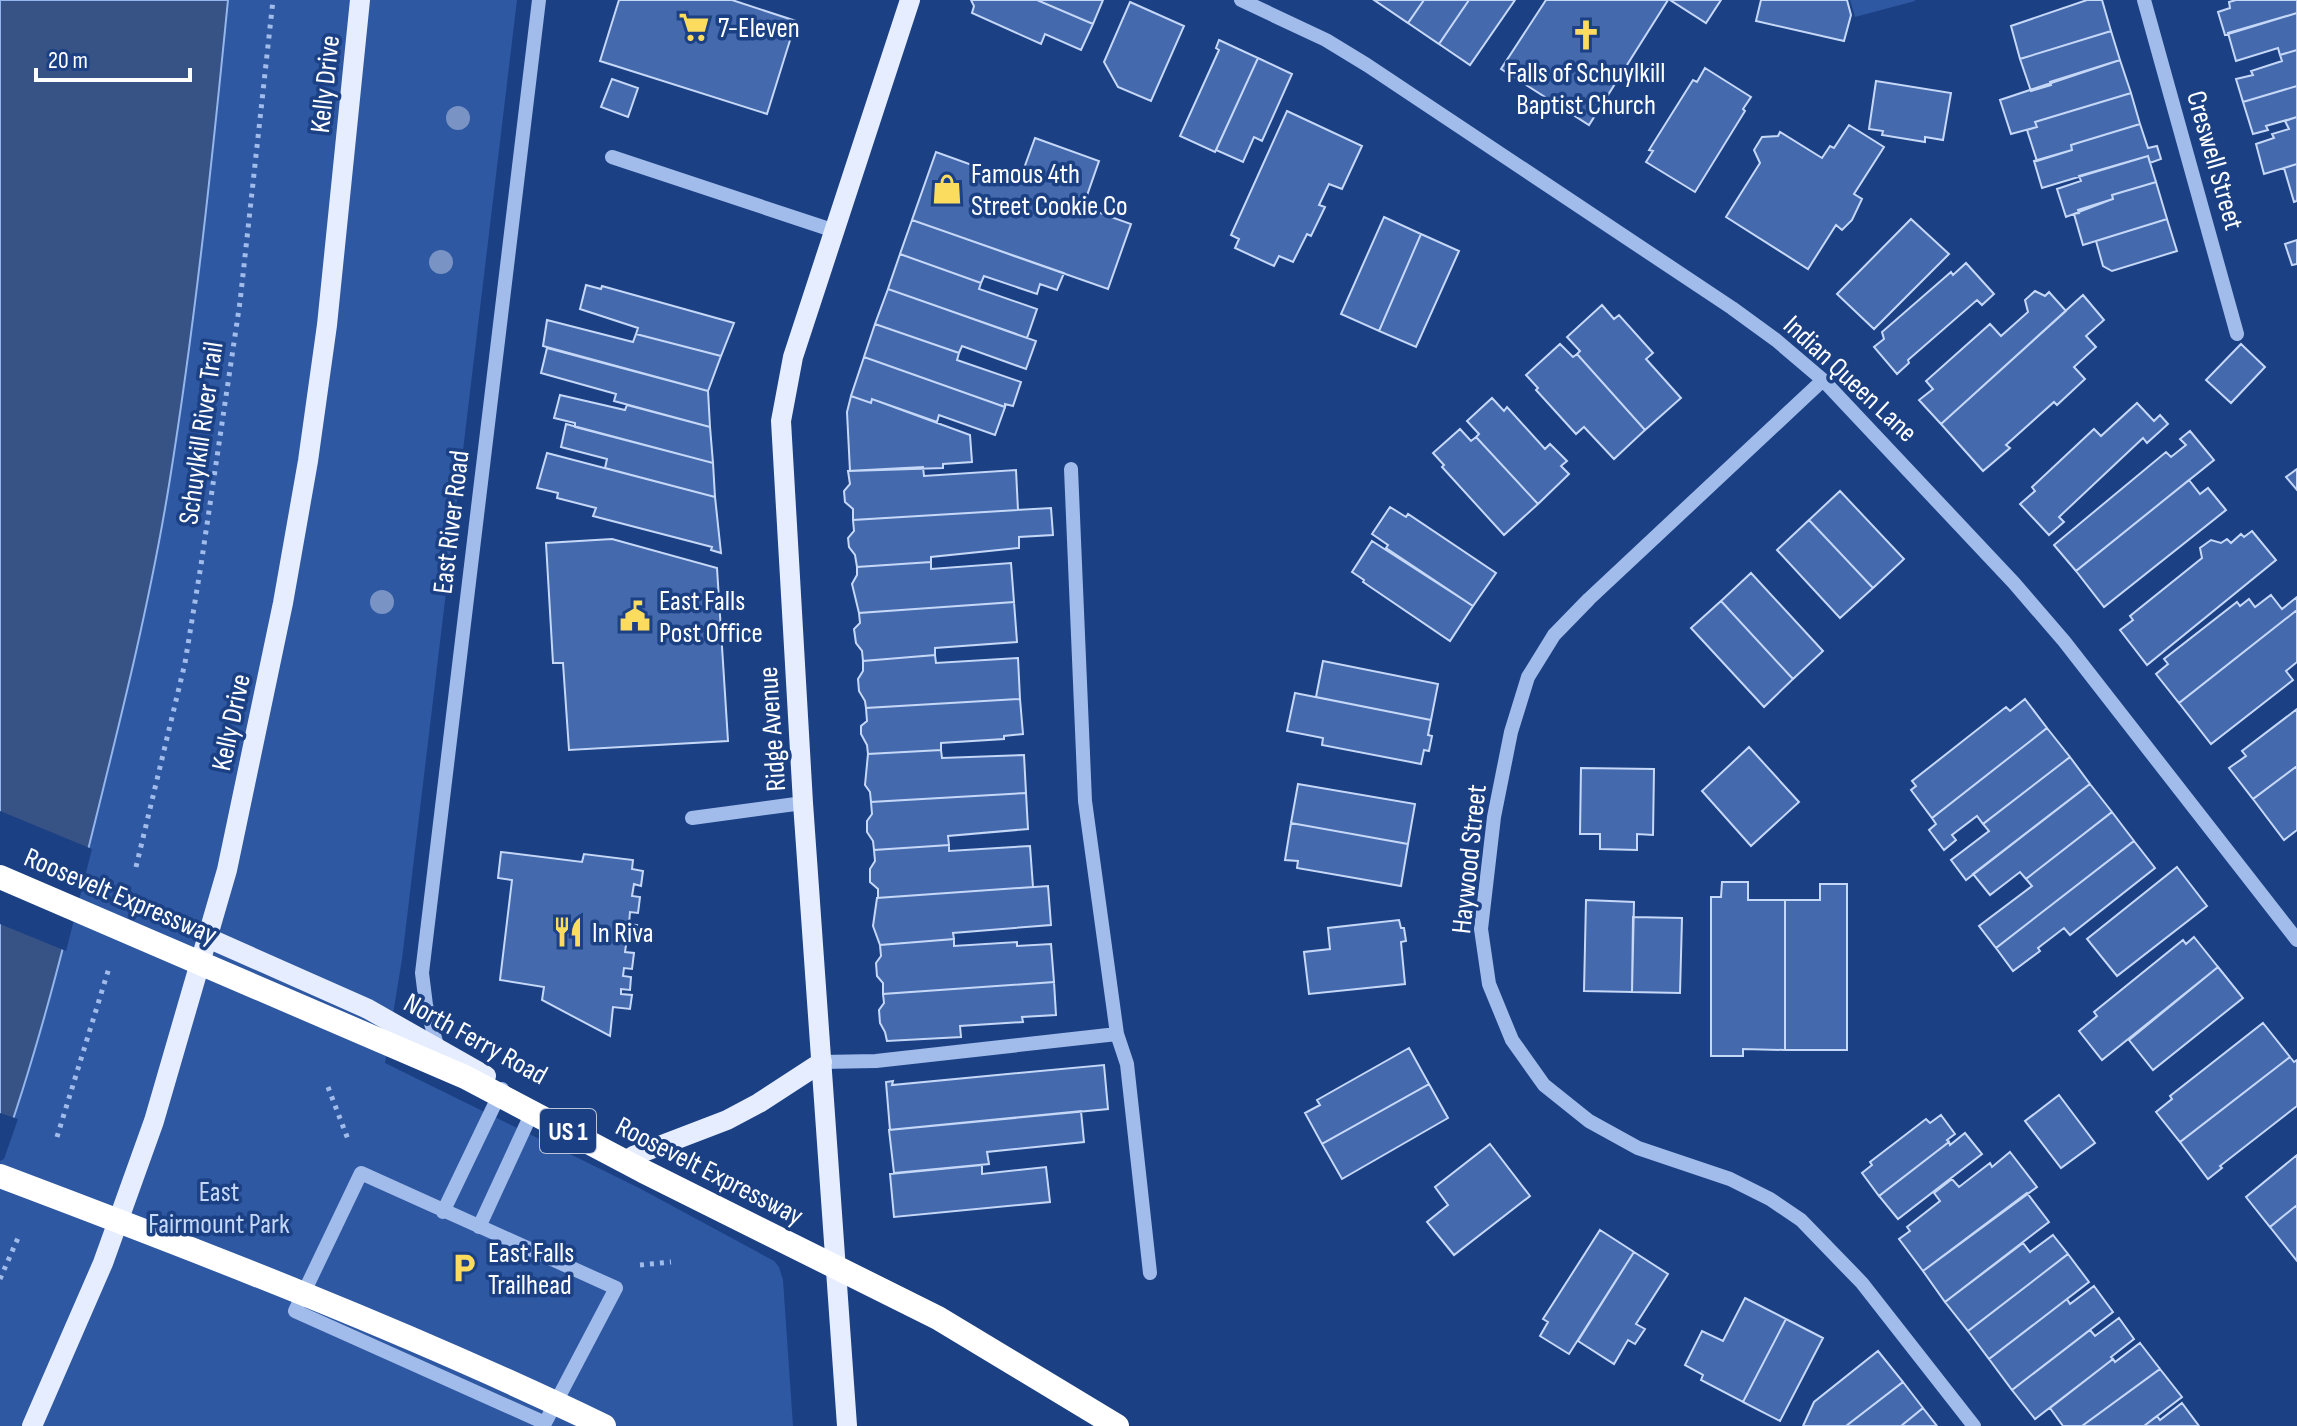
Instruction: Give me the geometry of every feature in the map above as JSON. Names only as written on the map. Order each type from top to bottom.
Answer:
[{"type":"highway","name":"Roosevelt Expressway","points":[[0,877],[465,1077],[643,1171],[938,1318],[1117,1426]]},
{"type":"highway","points":[[0,1176],[257,1273],[511,1381],[604,1426]]},
{"type":"highway","points":[[837,1268],[1035,1379],[1110,1426]]},
{"type":"main road","name":"Kelly Drive","points":[[32,1426],[114,1235],[154,1121],[227,870],[283,603],[308,461],[327,325],[360,0]]},
{"type":"main road","name":"Ridge Avenue","points":[[847,1426],[803,803],[781,421],[793,357],[910,0]]},
{"type":"main road","name":"North Ferry Road","points":[[208,938],[368,1009],[837,1268]]},
{"type":"main road","points":[[633,1156],[727,1120],[822,1062]]},
{"type":"street","name":"East River Road","points":[[438,1049],[426,1005],[422,973],[539,0]]},
{"type":"street","name":"Indian Queen Lane","points":[[1241,0],[1326,40],[1367,65],[1732,308],[1823,380],[2054,629],[2297,940]]},
{"type":"street","name":"Creswell Street","points":[[2144,0],[2237,334]]},
{"type":"street","points":[[612,157],[835,231]]},
{"type":"street","name":"Haywood Street","points":[[1823,380],[1554,635],[1528,677],[1511,732],[1494,817],[1481,929],[1489,984],[1512,1040],[1544,1085],[1589,1121],[1638,1148],[1730,1179],[1770,1199],[1801,1220],[1862,1283],[1974,1426]]},
{"type":"street","points":[[1071,469],[1085,801],[1117,1034],[1127,1064],[1150,1273]]},
{"type":"street","points":[[692,818],[803,803]]},
{"type":"street","points":[[822,1062],[876,1061],[1117,1034]]},
{"type":"street","points":[[443,1212],[503,1086]]},
{"type":"street","points":[[479,1227],[536,1104]]},
{"type":"street","points":[[361,1173],[616,1288],[544,1425],[295,1311],[361,1173]]},
{"type":"path","name":"Schuylkill River Trail","points":[[136,867],[185,663],[199,579],[240,302],[273,0]]},
{"type":"path","points":[[57,1137],[109,968]]},
{"type":"path","points":[[328,1087],[361,1173]]},
{"type":"path","points":[[0,1279],[18,1238]]},
{"type":"green space","name":"East Fairmount Park","points":[[228,0],[517,0],[402,959],[385,1063],[641,1189],[774,1261],[783,1280],[793,1426],[0,1426],[0,1157],[20,1101],[102,794],[155,563],[195,304]]},
{"type":"green space","points":[[1850,0],[1915,0],[1915,1],[1855,17]]},
{"type":"shaded area","points":[[0,0],[228,0],[187,364],[152,577],[122,714],[58,966],[0,1157]]},
{"type":"pier","points":[[0,811],[92,849],[66,951],[0,924]]},
{"type":"pier","points":[[0,1113],[18,1119],[4,1159],[0,1161]]},
{"type":"building","points":[[619,0],[732,0],[796,21],[767,114],[600,61]]},
{"type":"building","points":[[971,0],[1037,0],[1093,24],[1081,50],[1045,34],[1041,44],[972,13],[974,6]]},
{"type":"building","points":[[1037,0],[1103,0],[1093,24]]},
{"type":"building","points":[[1374,0],[1424,0],[1408,23]]},
{"type":"building","points":[[1424,0],[1469,0],[1439,44],[1408,23]]},
{"type":"building","points":[[1469,0],[1515,0],[1470,65],[1439,44]]},
{"type":"building","points":[[1546,0],[1668,0],[1589,125],[1501,69]]},
{"type":"building","points":[[1670,0],[1721,0],[1706,23]]},
{"type":"building","points":[[1761,0],[1847,0],[1851,15],[1844,41],[1756,21]]},
{"type":"building","points":[[2087,0],[2102,0],[2111,31],[2020,59],[2011,26]]},
{"type":"building","points":[[2297,0],[2297,13],[2225,35],[2218,12],[2230,8],[2229,2]]},
{"type":"building","points":[[1130,2],[1184,26],[1151,101],[1118,87],[1104,62]]},
{"type":"building","points":[[2297,13],[2297,50],[2280,55],[2278,48],[2236,61],[2228,33]]},
{"type":"building","points":[[2111,31],[2120,60],[2031,91],[2020,59]]},
{"type":"building","points":[[1219,40],[1258,58],[1215,152],[1180,136],[1219,50],[1216,48]]},
{"type":"building","points":[[2297,50],[2297,86],[2243,102],[2236,79],[2253,75],[2251,71],[2282,61],[2280,55]]},
{"type":"building","points":[[1258,58],[1292,74],[1262,141],[1254,137],[1243,162],[1216,150]]},
{"type":"building","points":[[2120,60],[2131,93],[2035,122],[2037,127],[2011,134],[2000,100]]},
{"type":"building","points":[[1705,68],[1751,97],[1695,192],[1646,162],[1653,151],[1649,150],[1693,80],[1697,82]]},
{"type":"building","points":[[612,79],[638,88],[628,117],[601,107]]},
{"type":"building","points":[[1876,81],[1951,93],[1943,140],[1925,137],[1925,142],[1882,135],[1883,131],[1869,129]]},
{"type":"building","points":[[2297,86],[2297,117],[2266,126],[2268,130],[2253,134],[2243,102]]},
{"type":"building","points":[[2131,93],[2140,124],[2071,145],[2072,150],[2037,161],[2027,130],[2037,127],[2035,122]]},
{"type":"building","points":[[1287,111],[1362,146],[1342,189],[1329,184],[1319,205],[1325,207],[1311,236],[1307,234],[1293,262],[1279,256],[1274,266],[1235,248],[1239,239],[1231,235]]},
{"type":"building","points":[[2297,117],[2297,164],[2264,174],[2256,144],[2274,138],[2272,134],[2289,129],[2285,121]]},
{"type":"building","points":[[2140,124],[2148,148],[2157,146],[2161,159],[2150,163],[2148,156],[2042,188],[2034,161],[2072,150],[2071,145]]},
{"type":"building","points":[[1849,125],[1884,147],[1854,194],[1862,199],[1852,220],[1842,230],[1836,225],[1808,269],[1726,217],[1760,163],[1754,150],[1762,137],[1778,136],[1780,132],[1822,158],[1830,146],[1834,148]]},
{"type":"building","points":[[1035,138],[1099,161],[1083,207],[1131,224],[1108,289],[912,220],[936,152],[1019,182]]},
{"type":"building","points":[[2148,156],[2156,182],[2112,195],[2113,199],[2066,217],[2057,189],[2081,181],[2079,176]]},
{"type":"building","points":[[2297,164],[2297,201],[2294,202],[2284,168]]},
{"type":"building","points":[[2156,182],[2167,219],[2083,245],[2074,214],[2079,213],[2078,210],[2113,199],[2112,195]]},
{"type":"building","points":[[1384,217],[1421,234],[1379,331],[1341,314]]},
{"type":"building","points":[[1911,219],[1949,254],[1874,329],[1837,294]]},
{"type":"building","points":[[2167,219],[2177,251],[2112,271],[2103,266],[2096,241]]},
{"type":"building","points":[[912,220],[1064,273],[1057,290],[1040,284],[1037,294],[984,276],[981,283],[900,254]]},
{"type":"building","points":[[1421,234],[1459,251],[1416,347],[1379,331]]},
{"type":"building","points":[[2297,240],[2297,264],[2292,265],[2285,244]]},
{"type":"building","points":[[900,254],[981,283],[979,289],[1037,309],[1027,338],[888,289]]},
{"type":"building","points":[[1966,263],[1994,294],[1982,305],[1977,300],[1908,360],[1909,363],[1897,374],[1874,347],[1884,339],[1882,332],[1951,272],[1953,275]]},
{"type":"building","points":[[586,285],[601,289],[602,286],[734,323],[721,356],[636,334],[638,328],[580,309]]},
{"type":"building","points":[[888,289],[1036,341],[1026,369],[962,346],[959,353],[875,324]]},
{"type":"building","points":[[2035,291],[2045,296],[2049,292],[2066,311],[1941,424],[1919,400],[1933,389],[1926,381],[1990,324],[2001,336],[2028,312],[2025,300]]},
{"type":"building","points":[[2083,295],[2104,320],[2086,336],[2096,347],[2074,367],[2085,379],[2006,445],[2010,448],[1983,471],[1941,424]]},
{"type":"building","points":[[1602,305],[1614,319],[1619,315],[1653,353],[1646,359],[1681,398],[1645,430],[1577,354],[1580,351],[1567,337]]},
{"type":"building","points":[[547,320],[633,342],[636,334],[721,356],[708,391],[543,346]]},
{"type":"building","points":[[875,324],[959,353],[957,360],[1021,382],[1013,406],[1005,404],[1005,407],[864,357]]},
{"type":"building","points":[[1560,344],[1573,357],[1577,354],[1645,430],[1614,459],[1584,427],[1576,434],[1526,375]]},
{"type":"building","points":[[2241,344],[2265,367],[2231,403],[2206,380]]},
{"type":"building","points":[[547,348],[708,391],[710,427],[614,401],[616,394],[541,373]]},
{"type":"building","points":[[864,357],[1005,407],[995,435],[939,415],[937,422],[872,399],[871,403],[851,396]]},
{"type":"building","points":[[560,395],[625,410],[627,405],[710,427],[713,463],[575,427],[575,423],[554,418]]},
{"type":"building","points":[[851,396],[871,403],[872,399],[970,435],[972,462],[943,464],[943,468],[850,471],[847,412]]},
{"type":"building","points":[[1492,398],[1504,411],[1507,407],[1545,449],[1550,444],[1567,461],[1561,466],[1569,474],[1538,504],[1476,437],[1479,434],[1467,421]]},
{"type":"building","points":[[2137,403],[2154,421],[2160,415],[2168,424],[2147,443],[2143,438],[2059,517],[2064,522],[2049,535],[2020,504],[2035,491],[2032,487],[2094,429],[2101,436]]},
{"type":"building","points":[[566,424],[713,463],[715,497],[605,468],[607,459],[561,447]]},
{"type":"building","points":[[1460,429],[1471,441],[1476,437],[1538,504],[1504,535],[1433,453]]},
{"type":"building","points":[[2190,431],[2214,460],[2076,571],[2054,545],[2166,452],[2171,457],[2186,445],[2180,439]]},
{"type":"building","points":[[547,453],[715,497],[721,553],[711,550],[712,547],[593,516],[596,508],[557,498],[558,493],[537,488]]},
{"type":"building","points":[[923,467],[924,476],[1016,470],[1018,510],[853,520],[853,509],[845,502],[844,491],[850,484],[848,471]]},
{"type":"building","points":[[2297,469],[2297,490],[2286,477]]},
{"type":"building","points":[[2189,480],[2200,494],[2208,488],[2226,510],[2104,607],[2076,571]]},
{"type":"building","points":[[1840,491],[1904,559],[1873,588],[1809,520]]},
{"type":"building","points":[[1390,507],[1406,517],[1408,514],[1496,573],[1473,606],[1386,548],[1388,545],[1372,534]]},
{"type":"building","points":[[1051,508],[1053,535],[1019,537],[1019,548],[931,557],[931,562],[857,567],[855,555],[849,547],[848,538],[854,531],[853,520]]},
{"type":"building","points":[[1809,520],[1873,588],[1840,618],[1777,550]]},
{"type":"building","points":[[2252,531],[2276,560],[2147,665],[2120,630],[2133,620],[2130,616],[2202,558],[2200,548],[2211,540],[2221,543],[2227,539],[2231,543],[2241,534],[2244,537]]},
{"type":"building","name":"East Falls Post Office","points":[[612,539],[717,568],[728,741],[569,750],[563,663],[553,663],[546,543]]},
{"type":"building","points":[[1372,541],[1473,606],[1450,641],[1352,572]]},
{"type":"building","points":[[931,562],[931,569],[1011,563],[1014,602],[859,613],[852,584],[857,567]]},
{"type":"building","points":[[1751,573],[1823,651],[1793,679],[1721,601]]},
{"type":"building","points":[[2271,595],[2282,609],[2297,597],[2297,610],[2179,703],[2156,674],[2168,664],[2164,659],[2237,602],[2240,606],[2249,599],[2255,607]]},
{"type":"building","points":[[1721,601],[1793,679],[1764,707],[1691,628]]},
{"type":"building","points":[[1014,602],[1017,642],[935,648],[935,655],[863,661],[862,651],[856,643],[854,629],[860,623],[859,613]]},
{"type":"building","points":[[2297,610],[2297,662],[2286,671],[2293,680],[2211,744],[2179,703]]},
{"type":"building","points":[[935,655],[936,663],[1018,658],[1020,699],[866,708],[858,679],[863,671],[863,661]]},
{"type":"building","points":[[1323,661],[1438,684],[1431,720],[1316,697]]},
{"type":"building","points":[[1295,693],[1431,720],[1429,751],[1424,750],[1421,764],[1322,745],[1323,738],[1287,731]]},
{"type":"building","points":[[1020,699],[1023,734],[1004,736],[1004,739],[941,743],[941,750],[868,754],[861,734],[861,726],[867,721],[866,708]]},
{"type":"building","points":[[2025,699],[2047,728],[1932,818],[1911,790],[1916,786],[1912,781],[2006,707],[2010,711]]},
{"type":"building","points":[[2297,709],[2297,766],[2253,799],[2229,768],[2246,756],[2242,751]]},
{"type":"building","points":[[2047,728],[2070,757],[1983,824],[1977,816],[1952,835],[1956,840],[1944,850],[1929,830],[1936,824],[1932,818]]},
{"type":"building","points":[[1749,747],[1799,802],[1751,846],[1702,791]]},
{"type":"building","points":[[941,750],[942,758],[1024,755],[1026,793],[871,802],[865,785],[868,754]]},
{"type":"building","points":[[2070,757],[2090,784],[1966,880],[1951,860],[1989,831],[1983,824]]},
{"type":"building","points":[[2297,766],[2297,830],[2284,840],[2253,799]]},
{"type":"building","points":[[1581,768],[1654,769],[1653,835],[1637,834],[1637,850],[1600,849],[1600,834],[1580,834]]},
{"type":"building","points":[[1298,784],[1415,804],[1408,844],[1291,823]]},
{"type":"building","points":[[2090,784],[2112,812],[2026,879],[2020,872],[1990,895],[1973,874]]},
{"type":"building","points":[[1026,793],[1028,829],[948,836],[949,845],[874,850],[867,832],[867,821],[872,814],[871,802]]},
{"type":"building","points":[[2112,812],[2134,841],[1996,948],[1979,926],[2032,886],[2026,879]]},
{"type":"building","points":[[1291,823],[1408,844],[1401,886],[1297,868],[1298,861],[1285,860]]},
{"type":"building","points":[[2134,841],[2155,868],[2070,935],[2064,928],[2013,971],[1996,948]]},
{"type":"building","points":[[949,845],[949,851],[1030,846],[1033,887],[878,898],[878,889],[870,882],[874,850]]},
{"type":"building","points":[[501,852],[582,862],[584,854],[633,860],[632,869],[643,871],[641,886],[634,884],[632,896],[640,897],[638,913],[630,912],[629,924],[637,925],[635,939],[627,938],[625,952],[634,953],[632,969],[624,968],[623,976],[631,977],[630,990],[621,989],[621,994],[632,995],[630,1009],[613,1007],[610,1036],[542,1000],[544,987],[500,980],[512,880],[498,878]]},
{"type":"building","points":[[2177,867],[2207,906],[2117,976],[2087,939]]},
{"type":"building","points":[[1722,882],[1748,882],[1748,900],[1785,900],[1785,1050],[1743,1049],[1743,1056],[1711,1056],[1711,897],[1721,897]]},
{"type":"building","points":[[1820,884],[1847,884],[1847,1050],[1785,1050],[1785,900],[1820,900]]},
{"type":"building","points":[[1048,886],[1051,925],[953,933],[954,939],[880,945],[873,926],[877,898]]},
{"type":"building","points":[[1586,900],[1634,902],[1632,992],[1584,991]]},
{"type":"building","points":[[1633,917],[1682,918],[1680,993],[1632,992]]},
{"type":"building","points":[[1399,920],[1406,941],[1401,942],[1405,984],[1309,994],[1304,952],[1330,949],[1328,928]]},
{"type":"building","points":[[2194,937],[2218,967],[2102,1060],[2079,1031],[2097,1016],[2094,1012],[2183,940],[2186,944]]},
{"type":"building","points":[[954,939],[954,946],[1017,942],[1017,946],[1051,944],[1054,982],[883,994],[883,983],[877,976],[876,963],[881,956],[880,945]]},
{"type":"building","points":[[2218,967],[2243,998],[2153,1070],[2129,1040]]},
{"type":"building","points":[[1054,982],[1056,1015],[1022,1017],[1023,1022],[960,1026],[961,1037],[887,1041],[880,1023],[883,994]]},
{"type":"building","points":[[2263,1023],[2290,1057],[2180,1142],[2156,1112],[2172,1099],[2170,1096]]},
{"type":"building","points":[[1409,1048],[1429,1084],[1322,1144],[1305,1113],[1320,1105],[1317,1100]]},
{"type":"building","points":[[2290,1057],[2294,1062],[2297,1060],[2297,1106],[2220,1166],[2222,1168],[2208,1179],[2180,1142]]},
{"type":"building","points":[[1104,1065],[1108,1109],[890,1130],[886,1082],[893,1081],[892,1085]]},
{"type":"building","points":[[1429,1084],[1448,1118],[1342,1179],[1322,1144]]},
{"type":"building","points":[[2059,1095],[2095,1143],[2061,1168],[2025,1121]]},
{"type":"building","points":[[1081,1111],[1084,1142],[987,1152],[989,1164],[894,1173],[889,1130]]},
{"type":"building","points":[[1941,1115],[1955,1134],[1947,1140],[1949,1142],[1879,1196],[1862,1173],[1872,1165],[1870,1162],[1926,1119],[1930,1123]]},
{"type":"building","points":[[1965,1133],[1982,1154],[1898,1219],[1879,1196]]},
{"type":"building","points":[[1490,1144],[1530,1196],[1454,1255],[1427,1222],[1448,1205],[1435,1187]]},
{"type":"building","points":[[2010,1152],[2037,1187],[1923,1271],[1899,1239],[1910,1231],[1907,1227],[1940,1201],[1934,1193],[1952,1179],[1959,1187]]},
{"type":"building","points":[[2297,1155],[2297,1205],[2270,1227],[2246,1197]]},
{"type":"building","points":[[982,1165],[982,1174],[1046,1167],[1050,1202],[894,1217],[890,1174]]},
{"type":"building","points":[[2027,1193],[2049,1222],[1945,1302],[1923,1271]]},
{"type":"building","points":[[2297,1205],[2297,1261],[2270,1227]]},
{"type":"building","points":[[1600,1230],[1634,1252],[1569,1354],[1540,1336],[1548,1322],[1543,1319]]},
{"type":"building","points":[[2053,1235],[2068,1254],[1968,1331],[1945,1302],[2023,1243],[2030,1252]]},
{"type":"building","points":[[1634,1252],[1668,1274],[1636,1324],[1645,1329],[1635,1344],[1628,1340],[1614,1364],[1578,1341]]},
{"type":"building","points":[[2068,1254],[2089,1282],[1989,1359],[1968,1331]]},
{"type":"building","points":[[2094,1286],[2113,1312],[2012,1390],[1989,1359],[2067,1299],[2070,1304]]},
{"type":"building","points":[[1745,1298],[1786,1319],[1743,1402],[1701,1380],[1703,1375],[1685,1365],[1702,1331],[1723,1341]]},
{"type":"building","points":[[2119,1318],[2134,1339],[2035,1419],[2012,1390],[2090,1330],[2095,1336]]},
{"type":"building","points":[[1786,1319],[1823,1338],[1780,1421],[1743,1402]]},
{"type":"building","points":[[2140,1343],[2160,1369],[2082,1426],[2063,1426],[2050,1408],[2113,1359],[2115,1362]]},
{"type":"building","points":[[1878,1351],[1903,1382],[1846,1426],[1803,1426],[1814,1402]]},
{"type":"building","points":[[2160,1369],[2182,1397],[2144,1426],[2082,1426]]},
{"type":"building","points":[[1903,1382],[1923,1408],[1901,1426],[1846,1426]]},
{"type":"building","points":[[2182,1403],[2199,1426],[2144,1426],[2157,1416],[2160,1420]]},
{"type":"building","points":[[1923,1408],[1937,1426],[1901,1426]]},
{"type":"place","name":"7-Eleven","points":[[694,27]]},
{"type":"place","name":"Falls of Schuylkill Baptist Church","points":[[1586,35]]},
{"type":"place","name":"Famous 4th Street Cookie Co","points":[[947,189]]},
{"type":"place","name":"East Falls Post Office","points":[[635,616]]},
{"type":"place","name":"In Riva","points":[[568,932]]},
{"type":"place","name":"East Falls Trailhead","points":[[464,1268]]}]
